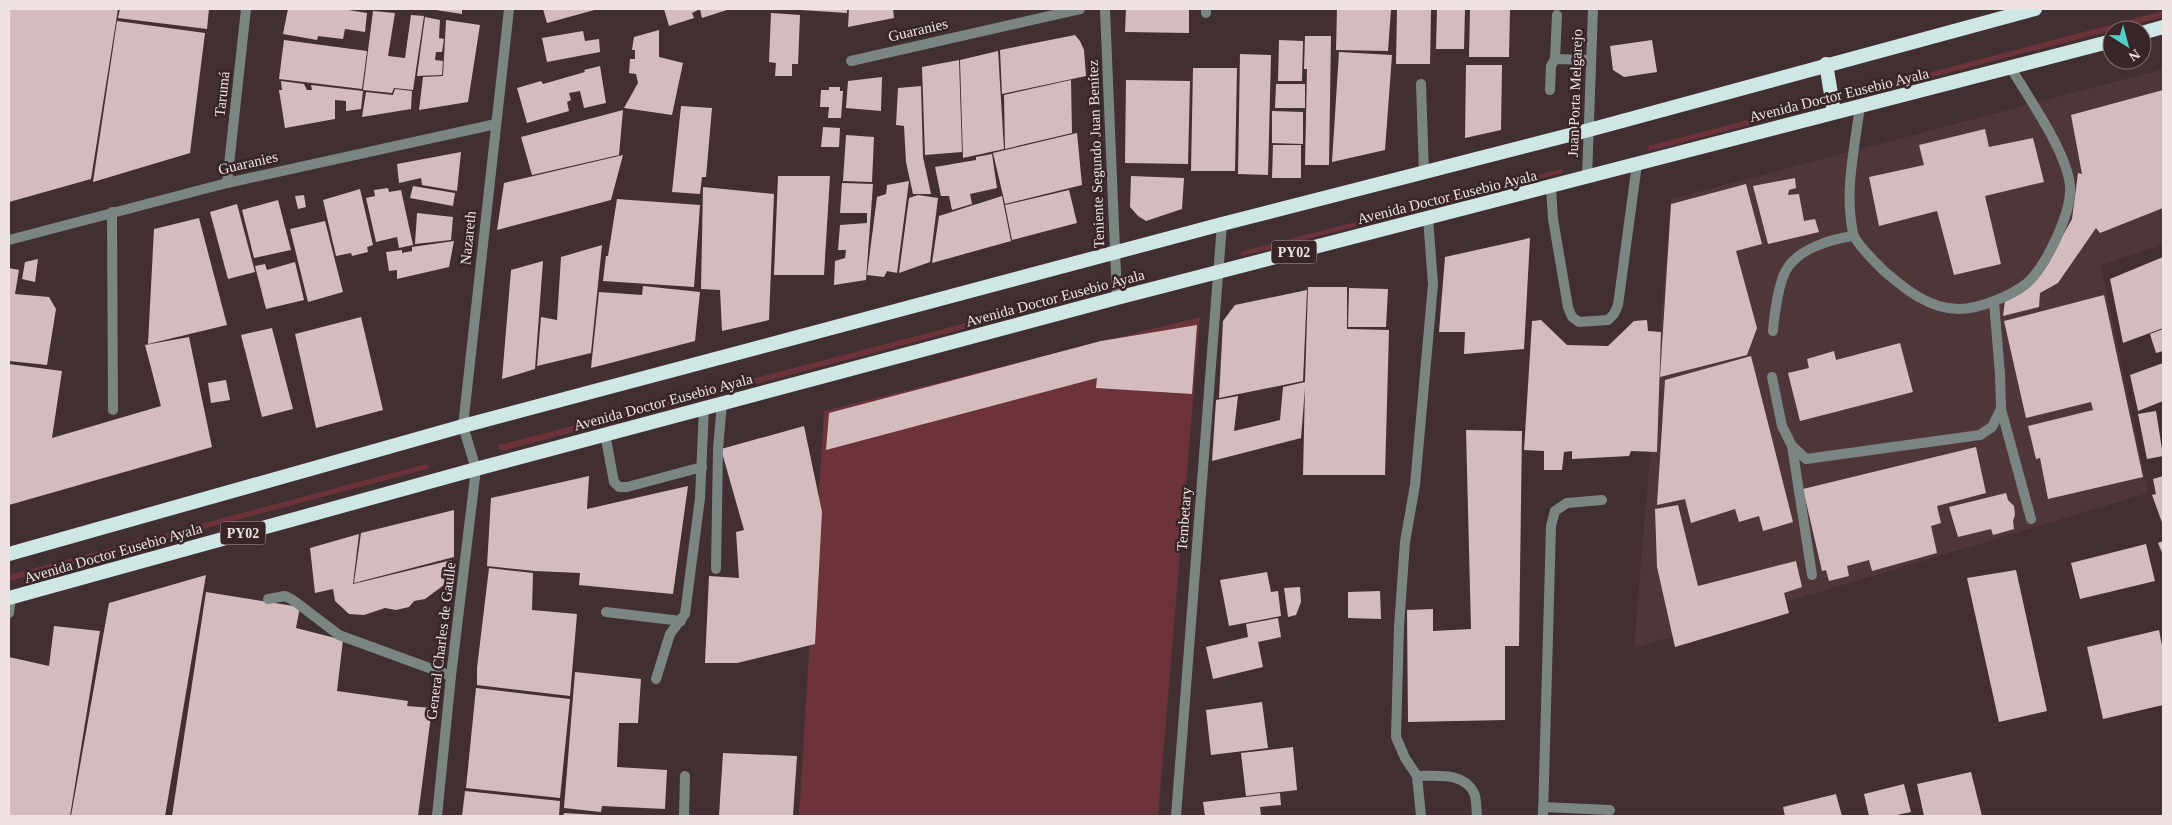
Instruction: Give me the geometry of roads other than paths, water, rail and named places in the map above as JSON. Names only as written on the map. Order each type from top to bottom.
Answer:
[{"type":"highway","name":"Avenida Doctor Eusebio Ayala","points":[[9,554],[463,426],[1222,224],[1589,130],[1826,64],[2035,9]]},
{"type":"highway","name":"Avenida Doctor Eusebio Ayala","points":[[10,598],[605,434],[1117,298],[2102,44]]},
{"type":"highway","points":[[1826,64],[1834,112]]},
{"type":"street","name":"Tarumá","points":[[227,183],[246,9]]},
{"type":"street","name":"Nazareth","points":[[476,469],[463,426],[508,9]]},
{"type":"street","name":"Guaranies","points":[[851,61],[1080,9]]},
{"type":"street","name":"Teniente Segundo Juan Benítez","points":[[1106,9],[1117,298]]},
{"type":"street","name":"Juan Porta Melgarejo","points":[[1587,178],[1593,9]]},
{"type":"street","points":[[1550,90],[1551,66],[1555,59],[1557,15]]},
{"type":"street","points":[[1555,59],[1592,60]]},
{"type":"street","points":[[1860,106],[1848,182],[1853,236],[1874,262],[1901,286],[1931,304],[1960,310],[1994,302],[2026,284],[2051,252],[2066,216],[2070,186],[2061,154],[2012,68]]},
{"type":"street","points":[[1421,84],[1424,173]]},
{"type":"street","name":"Guaranies","points":[[9,240],[227,183],[496,124]]},
{"type":"street","points":[[1551,187],[1553,219],[1568,307],[1572,316],[1580,322],[1608,320],[1614,314],[1618,305],[1637,164]]},
{"type":"street","points":[[112,212],[113,410]]},
{"type":"street","points":[[1421,816],[1417,776],[1399,747],[1396,736],[1399,627],[1405,542],[1415,485],[1433,284],[1428,218]]},
{"type":"street","name":"Tembetary","points":[[1176,816],[1222,224]]},
{"type":"street","points":[[1773,331],[1776,303],[1787,267],[1801,255],[1816,247],[1835,239],[1853,236]]},
{"type":"street","points":[[1994,302],[2001,409],[2031,519]]},
{"type":"street","points":[[1772,377],[1782,426],[1792,446],[1812,575]]},
{"type":"street","points":[[716,569],[718,449],[722,403]]},
{"type":"street","points":[[656,679],[670,634],[685,614],[700,498],[704,408]]},
{"type":"street","points":[[1792,446],[1806,458],[1980,435],[1992,427],[2001,409]]},
{"type":"street","points":[[605,434],[614,482],[619,487],[626,487],[702,468]]},
{"type":"street","name":"General Charles de Gaulle","points":[[437,816],[451,676],[476,469]]},
{"type":"street","points":[[1602,500],[1567,502],[1555,511],[1551,526],[1543,812],[1610,810]]},
{"type":"street","points":[[268,598],[285,596],[339,635],[451,676]]},
{"type":"street","points":[[9,613],[10,598]]},
{"type":"street","points":[[606,612],[681,620]]},
{"type":"street","points":[[684,816],[685,776]]},
{"type":"street","points":[[1417,776],[1452,776],[1467,783],[1475,794],[1477,816]]}]
